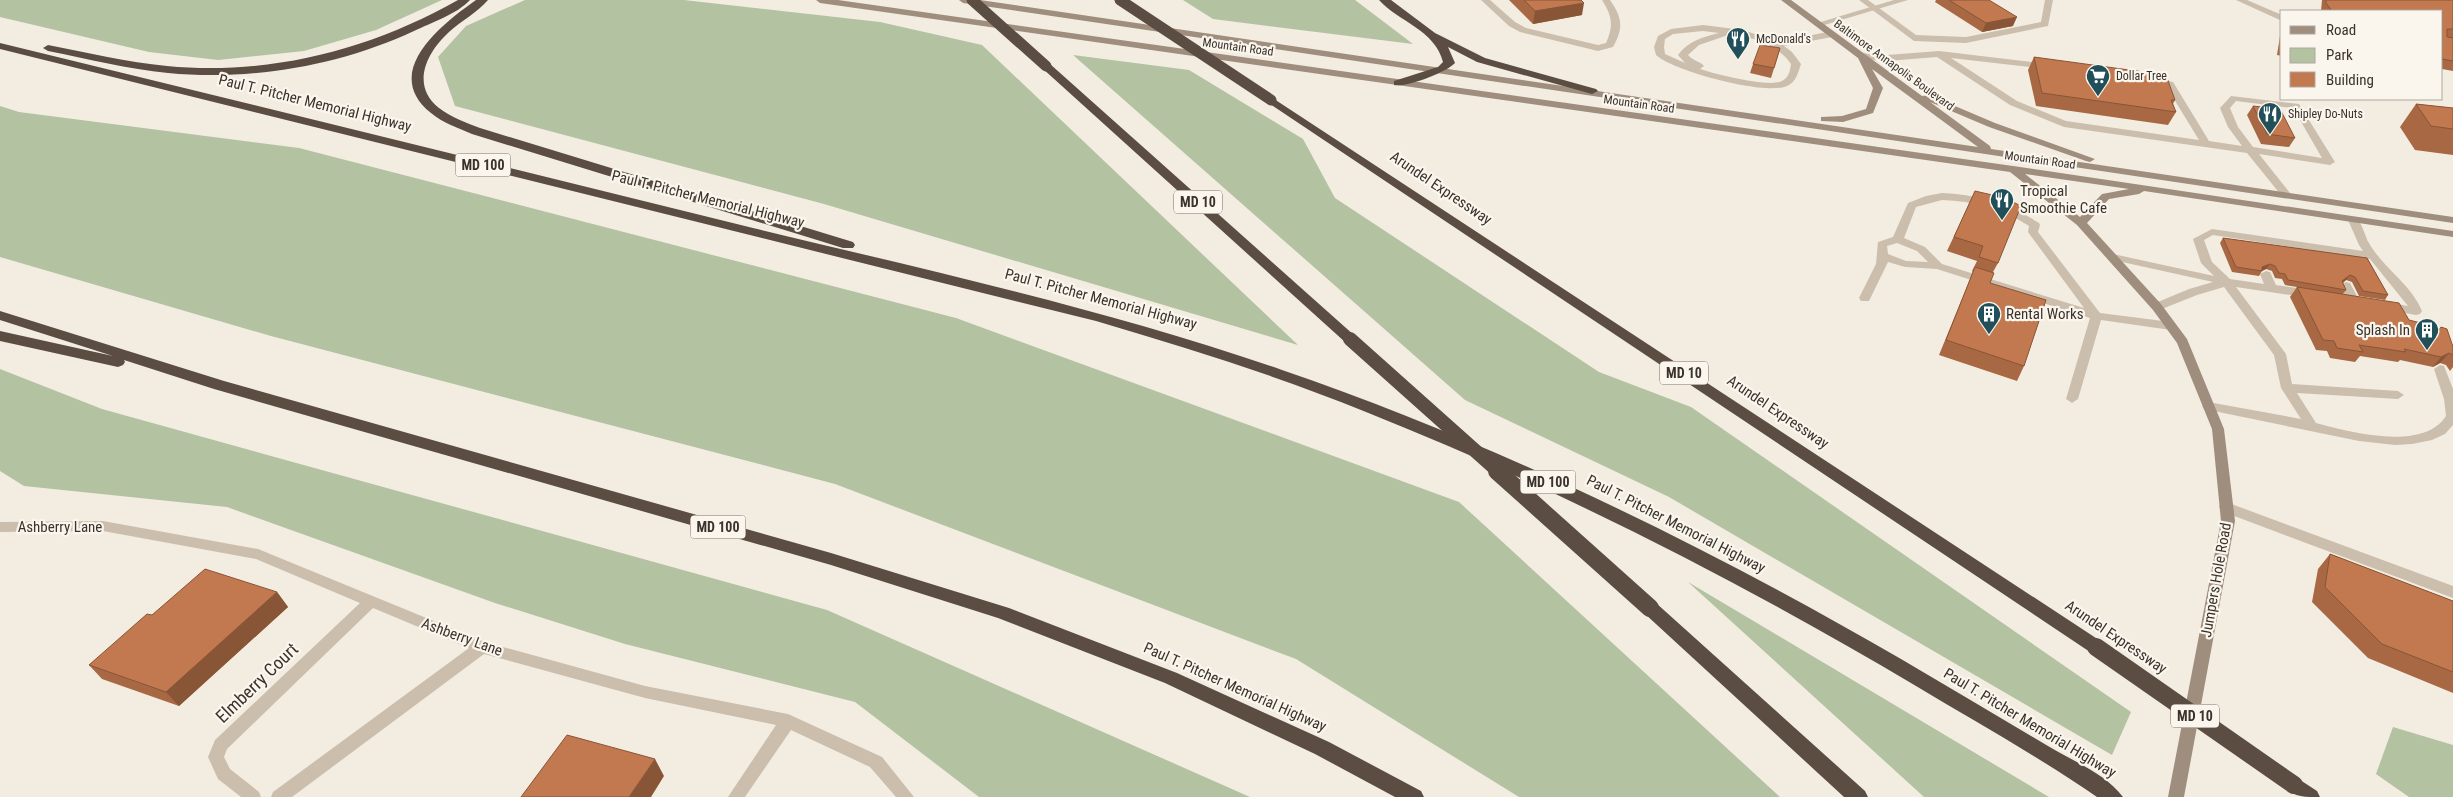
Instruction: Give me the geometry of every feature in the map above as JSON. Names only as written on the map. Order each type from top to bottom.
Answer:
[{"type":"highway","points":[[0,39],[142,66],[184,71],[225,72],[270,68],[317,59],[377,42],[444,14],[464,0]]},
{"type":"highway","points":[[483,0],[460,16],[437,37],[424,53],[417,72],[418,88],[428,105],[445,117],[476,131],[760,216],[966,283]]},
{"type":"highway","points":[[460,16],[488,0]]},
{"type":"highway","name":"MD 10","points":[[972,0],[1858,797]]},
{"type":"highway","name":"Arundel Expressway","points":[[1120,0],[2096,647],[2310,797]]},
{"type":"highway","points":[[1384,0],[1432,35],[1481,60],[1592,91]]},
{"type":"highway","points":[[1398,83],[1442,69],[1449,63],[1448,56],[1432,35]]},
{"type":"highway","name":"Paul T. Pitcher Memorial Highway","points":[[0,46],[966,283],[1181,340],[1375,408],[1509,464],[1647,530],[1798,609],[2087,779],[2114,797]]},
{"type":"highway","name":"Paul T. Pitcher Memorial Highway","points":[[0,315],[219,385],[831,559],[1003,613],[1171,678],[1322,748],[1414,797]]},
{"type":"highway","points":[[0,336],[219,385]]},
{"type":"main road","name":"Mountain Road","points":[[820,0],[1398,83],[2013,168],[2453,234]]},
{"type":"main road","name":"Mountain Road","points":[[963,0],[2285,193],[2453,220]]},
{"type":"main road","name":"Baltimore Annapolis Boulevard","points":[[1785,0],[1988,150]]},
{"type":"main road","points":[[1773,118],[1843,119],[1870,111],[1878,88],[1861,56]]},
{"type":"main road","points":[[1908,90],[1992,125],[2121,169]]},
{"type":"main road","name":"Jumpers Hole Road","points":[[1988,150],[2081,223],[2157,307],[2183,342],[2218,429],[2228,521],[2176,797]]},
{"type":"main road","points":[[2081,223],[2106,196],[2151,189]]},
{"type":"street","points":[[1485,0],[1512,24],[1523,30],[1598,48],[1610,45],[1618,24],[1618,18],[1606,0]]},
{"type":"street","points":[[1863,0],[1914,38],[1966,40],[2045,24],[2049,0]]},
{"type":"street","points":[[1818,24],[1904,0]]},
{"type":"street","points":[[2240,0],[2280,17]]},
{"type":"street","points":[[1688,28],[1732,32],[1757,37],[1777,45],[1789,54],[1796,64],[1793,78],[1788,84],[1771,86],[1700,72],[1673,63],[1661,55],[1659,47],[1661,38],[1671,32],[1688,28]]},
{"type":"street","points":[[1732,32],[1691,47],[1684,55],[1685,59],[1698,66],[1747,76],[1771,86]]},
{"type":"street","points":[[1777,45],[1832,34]]},
{"type":"street","points":[[1939,54],[2005,100],[2034,114],[2064,124],[2250,150],[2330,162],[2296,106],[2234,98],[2225,108],[2233,127],[2250,150],[2285,193]]},
{"type":"street","points":[[1861,56],[1888,58],[1939,54],[2054,67]]},
{"type":"street","points":[[2142,79],[2170,84],[2206,144]]},
{"type":"street","points":[[1898,239],[1912,206],[1932,198],[1969,199],[2026,218],[2035,225],[2033,232],[2096,316]]},
{"type":"street","points":[[2336,298],[2370,302],[2418,315],[2412,301],[2364,245],[2353,220]]},
{"type":"street","points":[[2312,426],[2288,388],[2280,354],[2227,282],[2207,263],[2198,239],[2212,232],[2224,238],[2289,248],[2354,257],[2373,256]]},
{"type":"street","points":[[1865,298],[1882,264],[1882,244],[1898,239],[1921,249],[1938,266]]},
{"type":"street","points":[[1882,256],[1905,264],[1938,266],[2096,316],[2171,326]]},
{"type":"street","points":[[2112,257],[2227,282],[2316,295],[2306,281]]},
{"type":"street","points":[[2239,271],[2245,285]]},
{"type":"street","points":[[2266,274],[2272,289]]},
{"type":"street","points":[[2157,307],[2193,292],[2227,282]]},
{"type":"street","points":[[2346,286],[2370,302]]},
{"type":"street","points":[[2072,399],[2096,316]]},
{"type":"street","points":[[2208,406],[2312,426],[2352,437],[2384,440],[2424,438],[2441,430],[2452,416],[2450,399],[2440,369]]},
{"type":"street","points":[[2288,388],[2398,395]]},
{"type":"street","points":[[2226,507],[2453,592]]},
{"type":"street","name":"Ashberry Lane","points":[[0,526],[103,526],[258,554],[482,647],[644,692],[788,721],[876,762],[906,797]]},
{"type":"street","name":"Elmberry Court","points":[[253,797],[224,774],[216,757],[221,745],[370,602]]},
{"type":"street","points":[[279,797],[482,647]]},
{"type":"street","points":[[736,797],[788,721]]},
{"type":"green space","points":[[0,0],[442,0],[376,30],[304,51],[218,60],[149,52],[0,17]]},
{"type":"green space","points":[[525,0],[684,0],[880,22],[982,45],[1298,345],[824,204],[455,106],[438,57],[466,26]]},
{"type":"green space","points":[[1183,0],[1355,0],[1413,44],[1213,19]]},
{"type":"green space","points":[[1073,55],[1189,70],[1303,139],[1335,198],[1599,372],[1691,407],[2131,712],[2112,755],[1669,497],[1465,400]]},
{"type":"green space","points":[[0,106],[19,112],[299,148],[956,318],[1459,502],[1780,797],[1519,797],[1296,659],[835,484],[271,336],[0,257]]},
{"type":"green space","points":[[0,369],[102,409],[827,610],[1250,797],[979,797],[855,702],[625,644],[495,603],[227,507],[24,486],[0,471]]},
{"type":"green space","points":[[1688,582],[2049,797],[1924,797]]},
{"type":"green space","points":[[2393,727],[2453,745],[2453,797],[2409,797],[2376,774]]},
{"type":"building","points":[[1524,0],[1581,0],[1584,3],[1535,11]]},
{"type":"building","points":[[1949,0],[1989,0],[2017,17],[1986,23]]},
{"type":"building","points":[[2326,0],[2453,0],[2453,29],[2447,29],[2447,37],[2453,38],[2453,61],[2443,59],[2443,10],[2331,10]]},
{"type":"building","points":[[1760,45],[1780,48],[1774,68],[1753,64]]},
{"type":"building","points":[[2034,57],[2166,75],[2175,100],[2171,100],[2176,112],[2042,93]]},
{"type":"building","points":[[2416,104],[2453,108],[2453,129],[2431,126]]},
{"type":"building","points":[[2253,106],[2280,109],[2295,138],[2267,134]]},
{"type":"building","points":[[1975,191],[2005,198],[2021,206],[1998,263],[1979,257],[1983,246],[1954,237]]},
{"type":"building","points":[[2223,238],[2367,258],[2388,295],[2363,291],[2355,277],[2350,275],[2342,281],[2346,290],[2288,280],[2285,274],[2279,273],[2275,266],[2270,264],[2262,267],[2262,271],[2236,267]]},
{"type":"building","name":"Rental Works","points":[[1975,267],[1994,273],[1990,283],[2046,300],[2024,366],[1946,340]]},
{"type":"building","points":[[2297,287],[2399,303],[2409,320],[2425,324],[2430,331],[2438,331],[2441,327],[2447,329],[2453,347],[2453,355],[2449,353],[2441,357],[2404,349],[2406,352],[2359,345],[2363,352],[2337,348],[2334,341],[2323,340]]},
{"type":"building","points":[[2330,554],[2453,601],[2453,672],[2382,644],[2325,587]]},
{"type":"building","points":[[205,569],[277,592],[166,692],[89,665],[147,614],[152,615]]},
{"type":"building","points":[[567,735],[655,759],[629,797],[521,797]]},
{"type":"place","name":"McDonald's","points":[[1738,60]]},
{"type":"place","name":"Dollar Tree","points":[[2098,97]]},
{"type":"place","name":"Shipley Do-Nuts","points":[[2270,135]]},
{"type":"place","name":"Tropical Smoothie Cafe","points":[[2002,221]]},
{"type":"place","name":"Rental Works","points":[[1989,335]]},
{"type":"place","name":"Splash In","points":[[2427,351]]}]
